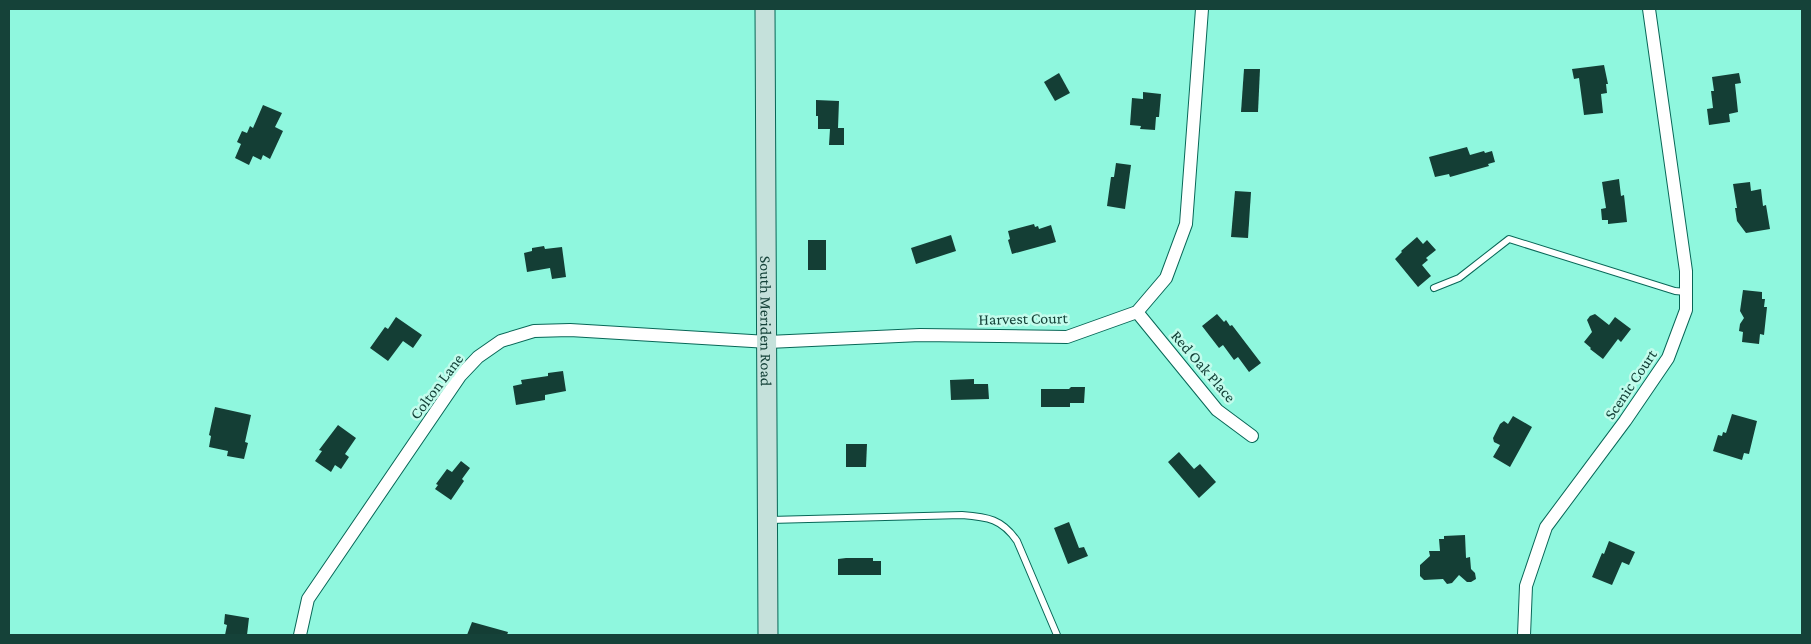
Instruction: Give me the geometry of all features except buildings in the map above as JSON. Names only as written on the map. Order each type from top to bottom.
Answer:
[{"type":"main road","name":"South Meriden Road","points":[[765,9],[768,635]]},
{"type":"street","name":"Harvest Court","points":[[768,342],[920,335],[1067,337],[1137,312],[1166,278],[1186,224],[1202,9]]},
{"type":"street","name":"Scenic Court","points":[[1524,635],[1526,586],[1546,527],[1625,421],[1668,358],[1686,310],[1686,271],[1649,9]]},
{"type":"street","name":"Red Oak Place","points":[[1137,312],[1217,410],[1252,436]]},
{"type":"street","name":"Colton Lane","points":[[300,635],[308,599],[448,393],[460,376],[478,357],[501,342],[534,331],[570,330],[768,342]]},
{"type":"lane","points":[[1434,288],[1459,278],[1509,239],[1675,291],[1686,292]]},
{"type":"lane","points":[[768,520],[962,515],[983,516],[997,521],[1009,529],[1017,541],[1057,635]]}]
